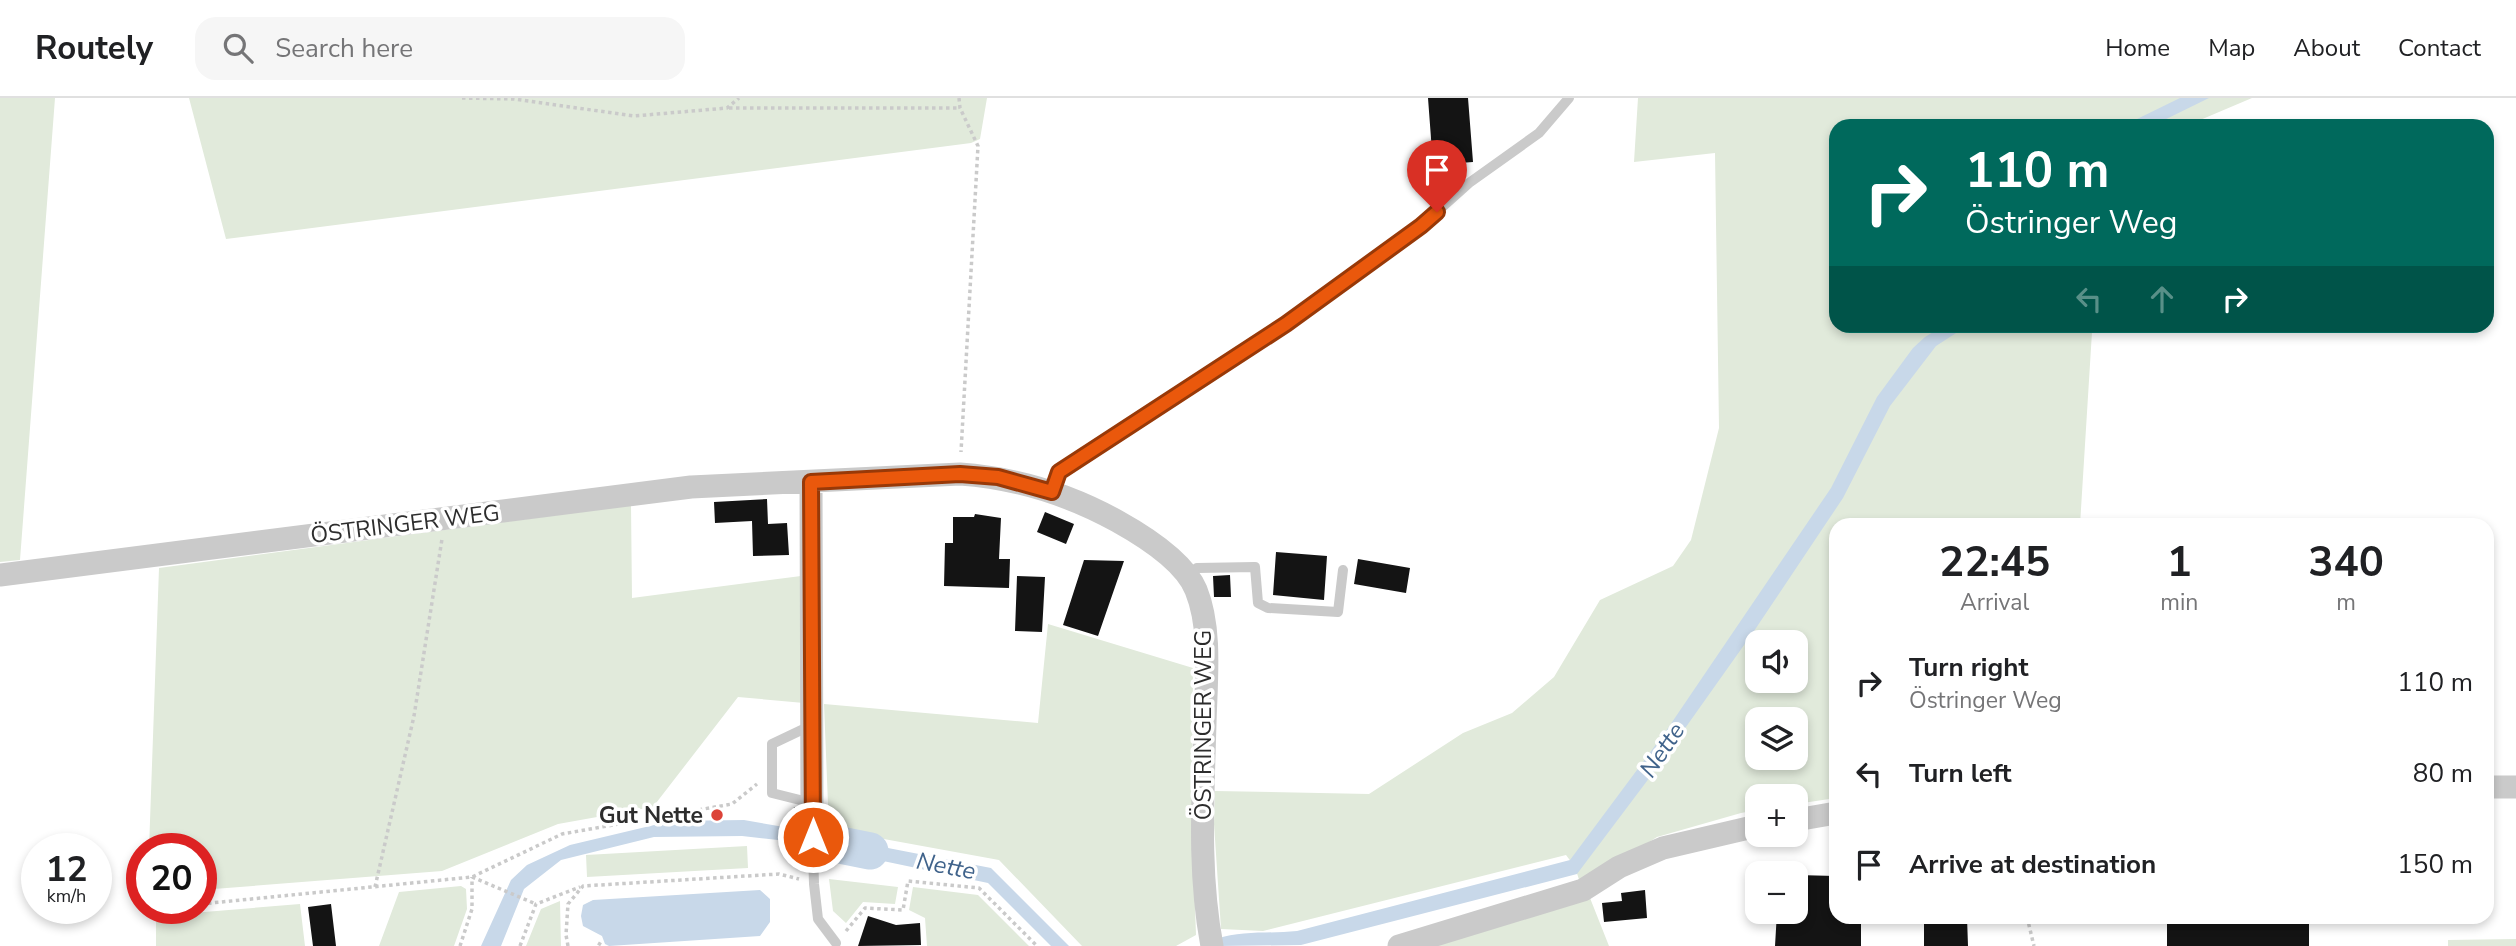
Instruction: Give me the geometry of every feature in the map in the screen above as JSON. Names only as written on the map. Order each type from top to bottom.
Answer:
[{"type":"street","name":"ÖSTRINGER WEG","points":[[0,575],[691,487],[960,474],[998,477],[1052,492],[1094,508],[1139,534],[1164,552],[1195,589],[1207,650],[1202,824],[1207,913],[1212,946]]},
{"type":"street","points":[[811,482],[812,810]]},
{"type":"street","points":[[2494,787],[2516,786]]},
{"type":"street","points":[[1808,818],[1829,814]]},
{"type":"street","points":[[1399,946],[1583,890],[1619,867],[1663,848],[1745,829]]},
{"type":"lane","points":[[1052,492],[1059,472],[1286,324],[1421,226],[1469,183],[1539,132],[1569,98]]},
{"type":"lane","points":[[1186,576],[1197,568],[1255,567],[1258,603],[1268,608],[1338,612],[1343,570]]},
{"type":"lane","points":[[812,724],[772,744],[772,793],[812,810],[818,919],[836,943]]},
{"type":"path","points":[[462,98],[514,99],[634,116],[727,108],[960,108]]},
{"type":"path","points":[[727,108],[739,98]]},
{"type":"path","points":[[959,98],[960,108],[978,146],[960,474]]},
{"type":"path","points":[[375,887],[414,716],[445,519]]},
{"type":"path","points":[[217,902],[472,877],[562,834],[732,804],[772,771]]},
{"type":"path","points":[[472,877],[536,904],[583,886],[779,874],[814,884]]},
{"type":"path","points":[[460,946],[472,909],[472,877]]},
{"type":"path","points":[[836,943],[865,908],[902,910],[908,881],[979,888],[1037,946]]},
{"type":"path","points":[[568,946],[568,905],[583,886]]},
{"type":"path","points":[[520,946],[536,904]]},
{"type":"path","points":[[2029,924],[2034,946]]},
{"type":"path","points":[[598,943],[603,946]]},
{"type":"green space","points":[[0,98],[55,98],[20,560],[0,562]]},
{"type":"green space","points":[[189,98],[987,98],[980,139],[971,143],[226,239]]},
{"type":"green space","points":[[1638,98],[2252,98],[2202,119],[1829,119],[1829,333],[2092,333],[2080,518],[1829,518],[1829,799],[1808,802],[1808,784],[1745,784],[1745,812],[1657,837],[1581,886],[1575,867],[1566,855],[1263,931],[1221,929],[1214,824],[1215,791],[1369,794],[1463,733],[1512,713],[1554,677],[1600,600],[1673,566],[1691,540],[1719,428],[1715,153],[1634,162]]},
{"type":"green space","points":[[631,505],[632,598],[801,576],[804,703],[738,697],[653,807],[558,824],[442,871],[217,889],[217,833],[150,833],[159,568]]},
{"type":"green space","points":[[1048,624],[1193,668],[1192,821],[1196,935],[1176,946],[1082,946],[999,860],[829,829],[824,704],[1038,723]]},
{"type":"green space","points":[[747,846],[748,868],[587,877],[586,855]]},
{"type":"green space","points":[[829,879],[898,887],[895,904],[863,902],[846,923],[833,911]]},
{"type":"green space","points":[[461,886],[466,889],[467,909],[454,946],[379,946],[399,892]]},
{"type":"green space","points":[[913,887],[978,895],[1029,946],[927,946],[925,918],[909,910]]},
{"type":"green space","points":[[1590,898],[1609,946],[1425,946]]},
{"type":"green space","points":[[560,901],[561,946],[526,946],[541,909]]},
{"type":"green space","points":[[300,904],[305,946],[156,946],[156,924],[217,924],[217,911]]},
{"type":"green space","points":[[2516,939],[2516,946],[2448,946],[2448,940]]},
{"type":"water","points":[[2180,98],[2209,98],[2166,119],[2137,119]]},
{"type":"water","points":[[1932,333],[1956,333],[1936,346],[1890,406],[1843,498],[1755,630],[1745,630],[1745,644],[1577,874],[1301,945],[1219,946],[1217,939],[1227,936],[1297,931],[1570,860],[1666,731],[1831,488],[1877,397],[1913,348]]},
{"type":"water","points":[[744,820],[790,828],[787,841],[742,836],[654,837],[561,860],[524,889],[501,946],[481,946],[511,880],[527,865],[570,845],[671,821]]},
{"type":"water","points":[[821,835],[991,868],[1069,946],[1051,946],[988,883],[821,848]]},
{"type":"water","points":[[760,890],[770,899],[770,922],[760,936],[609,946],[605,944],[602,936],[583,926],[581,916],[583,905],[593,900]]},
{"type":"building","points":[[1428,98],[1468,98],[1473,162],[1433,165]]},
{"type":"building","points":[[767,499],[768,524],[787,523],[789,555],[753,556],[752,521],[715,523],[714,502]]},
{"type":"building","points":[[1045,512],[1074,524],[1066,544],[1037,532]]},
{"type":"building","points":[[975,514],[1001,518],[999,559],[1010,559],[1009,588],[944,586],[945,543],[953,543],[953,517],[974,517]]},
{"type":"building","points":[[1276,552],[1327,556],[1324,600],[1273,595]]},
{"type":"building","points":[[1358,559],[1410,568],[1406,593],[1354,584]]},
{"type":"building","points":[[1084,560],[1124,561],[1098,636],[1063,625]]},
{"type":"building","points":[[1230,575],[1231,597],[1214,597],[1213,576]]},
{"type":"building","points":[[1017,576],[1045,577],[1042,632],[1015,631]]},
{"type":"building","points":[[794,807],[798,808],[800,822],[804,828],[805,858],[785,854]]},
{"type":"building","points":[[1808,875],[1829,876],[1829,924],[1861,924],[1861,946],[1775,946],[1776,924],[1808,924]]},
{"type":"building","points":[[1645,890],[1647,918],[1604,922],[1602,903],[1622,901],[1621,893]]},
{"type":"building","points":[[331,904],[336,946],[313,946],[308,907]]},
{"type":"building","points":[[868,916],[896,925],[920,923],[921,945],[858,946]]},
{"type":"building","points":[[1924,924],[1967,924],[1968,946],[1924,946]]},
{"type":"building","points":[[2167,924],[2309,924],[2309,946],[2167,946]]},
{"type":"waterway","name":"Nette","points":[[805,838],[870,851]]},
{"type":"place","name":"Gut Nette","points":[[717,815]]},
{"type":"route","points":[[813,837],[811,482],[960,474],[998,477],[1052,492],[1059,472],[1286,324],[1437,212]]}]
